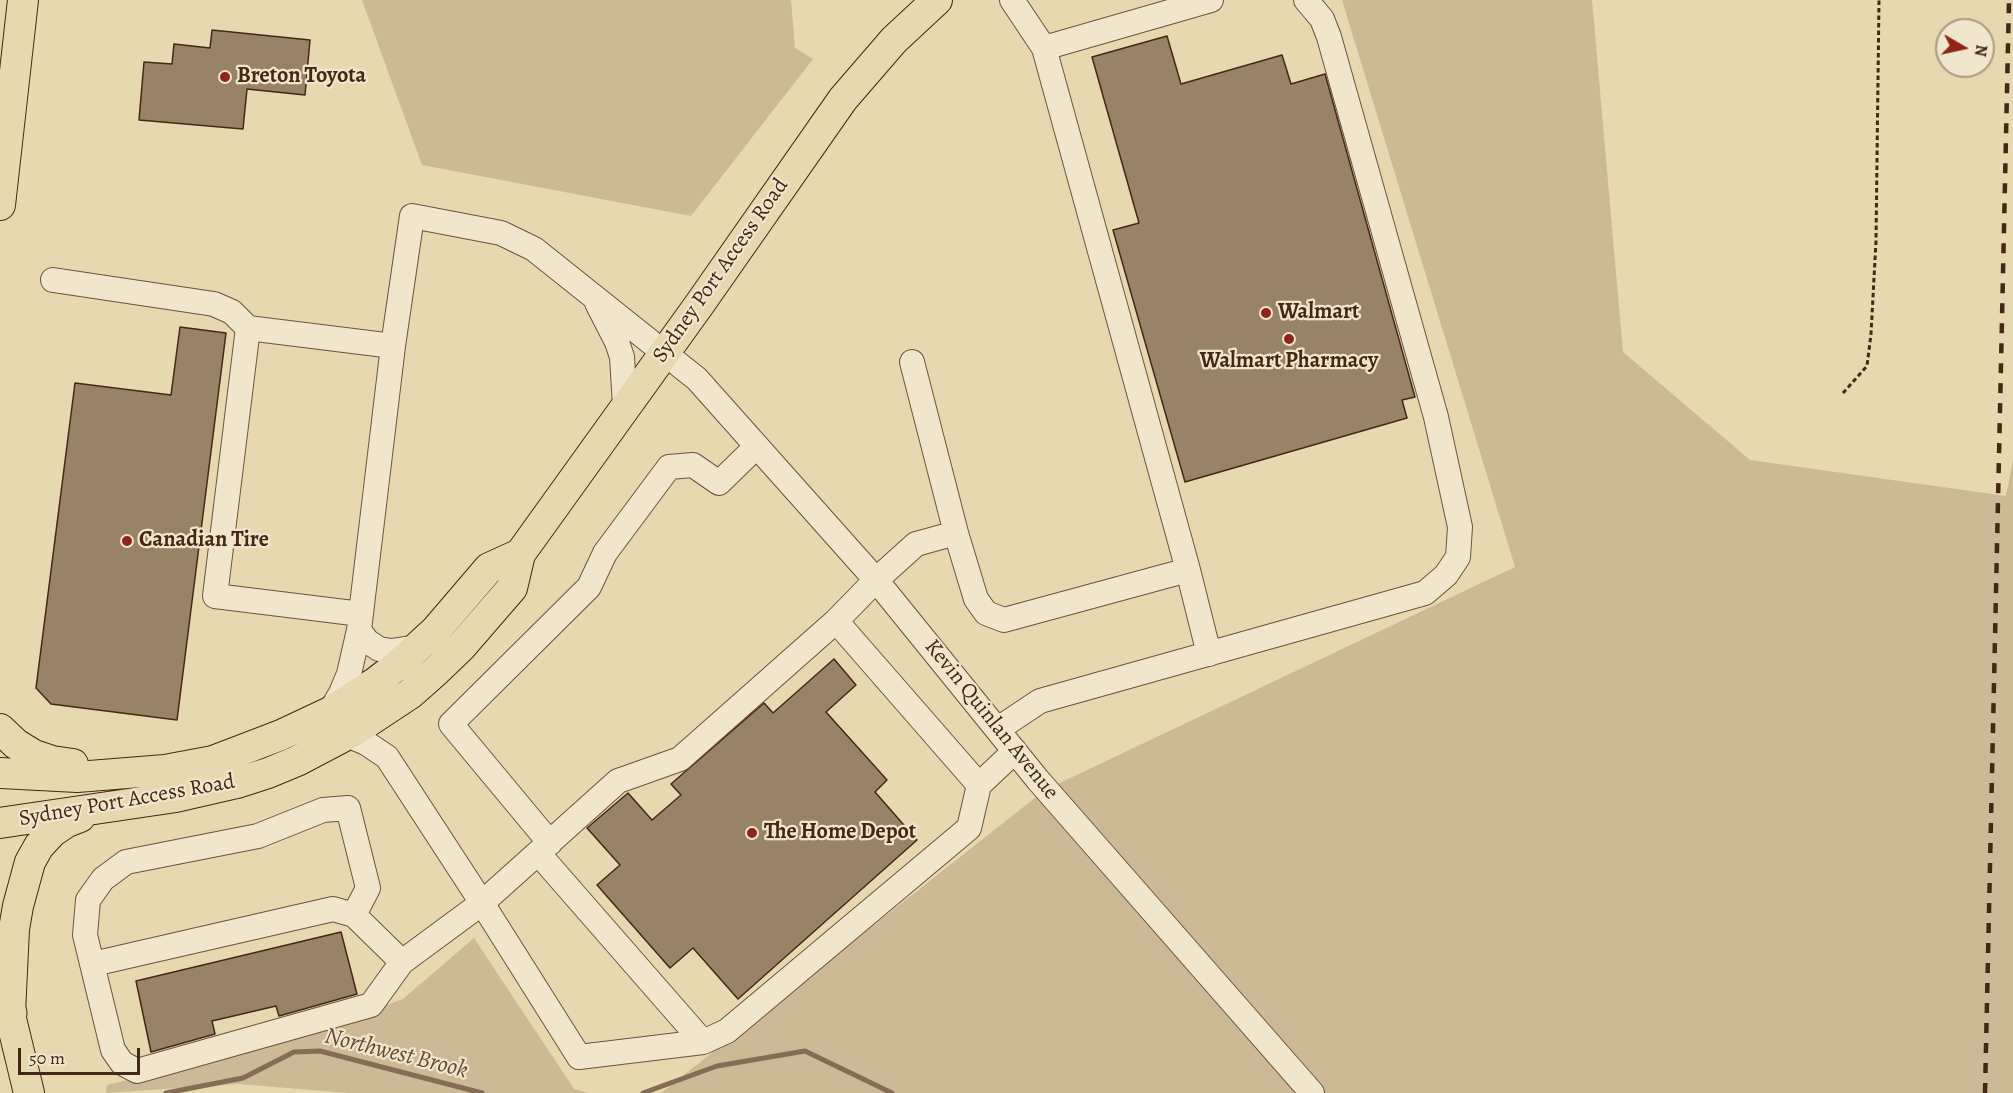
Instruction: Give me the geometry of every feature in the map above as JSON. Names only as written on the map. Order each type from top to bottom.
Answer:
[{"type":"main road","points":[[0,205],[23,0]]},
{"type":"main road","name":"Sydney Port Access Road","points":[[0,823],[106,809],[176,797],[237,783],[297,761],[347,735],[382,713],[436,671],[512,588],[520,554],[843,99],[894,40],[937,0]]},
{"type":"main road","name":"Sydney Port Access Road","points":[[0,773],[77,777],[144,773],[213,761],[254,746],[330,712],[376,682],[418,647],[452,612],[489,568],[520,554]]},
{"type":"main road","points":[[0,729],[16,744],[34,755],[72,764],[124,765],[177,762],[217,756],[254,746]]},
{"type":"main road","points":[[0,812],[33,802],[179,773],[224,759],[254,746]]},
{"type":"main road","points":[[5,1005],[18,906],[30,862],[39,846],[52,832],[67,822],[106,809]]},
{"type":"main road","points":[[0,976],[5,1005],[29,1093]]},
{"type":"street","points":[[1012,0],[1044,48],[1188,570],[1209,654]]},
{"type":"street","points":[[1044,48],[1211,0]]},
{"type":"street","points":[[998,729],[1040,700],[1425,593],[1446,575],[1458,557],[1460,527],[1436,417],[1329,37],[1322,19],[1306,0]]},
{"type":"street","name":"Kevin Quinlan Avenue","points":[[393,346],[412,216],[501,233],[534,249],[664,352],[697,379],[876,580],[1038,780],[1312,1093]]},
{"type":"street","points":[[53,280],[214,304],[232,312],[248,328],[393,346],[360,622],[349,674],[330,712]]},
{"type":"street","points":[[593,296],[617,342],[622,357],[625,406]]},
{"type":"street","points":[[248,328],[215,596],[360,622]]},
{"type":"street","points":[[912,362],[956,533],[976,599],[986,613],[1004,620],[1188,570]]},
{"type":"street","points":[[703,1042],[544,848],[451,724],[590,587],[605,553],[669,467],[693,465],[719,483],[757,446]]},
{"type":"street","points":[[354,915],[368,888],[348,808],[323,810],[258,836],[126,862],[103,879],[88,900],[86,935],[113,1050],[122,1063],[137,1071],[371,1005],[402,962],[482,903],[618,781],[680,759],[836,621],[876,580],[916,544],[956,533]]},
{"type":"street","points":[[836,621],[979,785]]},
{"type":"street","points":[[360,622],[367,641],[379,649],[391,651],[418,647]]},
{"type":"street","points":[[382,713],[387,757],[579,1057],[703,1042],[727,1031],[969,828],[979,785],[1016,751]]},
{"type":"street","points":[[347,735],[366,743],[387,757]]},
{"type":"street","points":[[93,964],[333,909],[354,915],[402,962]]},
{"type":"path","points":[[1843,393],[1867,366],[1871,334],[1876,242],[1879,0]]},
{"type":"shaded area","points":[[362,0],[791,0],[795,48],[813,59],[691,216],[422,165]]},
{"type":"shaded area","points":[[1342,0],[1592,0],[1623,352],[1750,460],[2006,496],[2013,460],[2013,1093],[661,1093],[1045,790],[1515,567]]},
{"type":"shaded area","points":[[474,938],[574,1089],[589,1093],[348,1093],[238,1084],[106,1093],[107,1085],[288,1041],[403,999]]},
{"type":"building","name":"Breton Toyota","points":[[212,30],[310,40],[305,95],[247,89],[243,129],[139,120],[144,62],[172,64],[174,44],[210,48]]},
{"type":"building","name":"Walmart","points":[[1167,36],[1181,84],[1282,55],[1291,84],[1325,74],[1415,397],[1402,400],[1407,418],[1185,482],[1113,230],[1139,223],[1092,57]]},
{"type":"building","name":"Canadian Tire","points":[[180,327],[226,333],[177,720],[51,704],[36,688],[75,383],[171,395]]},
{"type":"building","name":"The Home Depot","points":[[834,659],[856,685],[826,712],[887,780],[875,792],[917,840],[738,999],[693,948],[670,968],[597,885],[620,865],[587,828],[628,793],[652,820],[681,795],[671,784],[764,703],[773,713]]},
{"type":"building","points":[[341,932],[357,994],[279,1016],[276,1006],[212,1021],[215,1034],[151,1052],[136,981]]},
{"type":"waterway","name":"Northwest Brook","points":[[166,1093],[243,1078],[294,1052],[320,1051],[482,1093]]},
{"type":"waterway","name":"Northwest Brook","points":[[643,1093],[717,1066],[805,1051],[892,1093]]},
{"type":"railway","points":[[1985,1093],[2009,0]]},
{"type":"place","name":"Breton Toyota","points":[[225,77]]},
{"type":"place","name":"Walmart","points":[[1266,313]]},
{"type":"place","name":"Walmart Pharmacy","points":[[1289,339]]},
{"type":"place","name":"Canadian Tire","points":[[127,541]]},
{"type":"place","name":"The Home Depot","points":[[752,833]]}]
